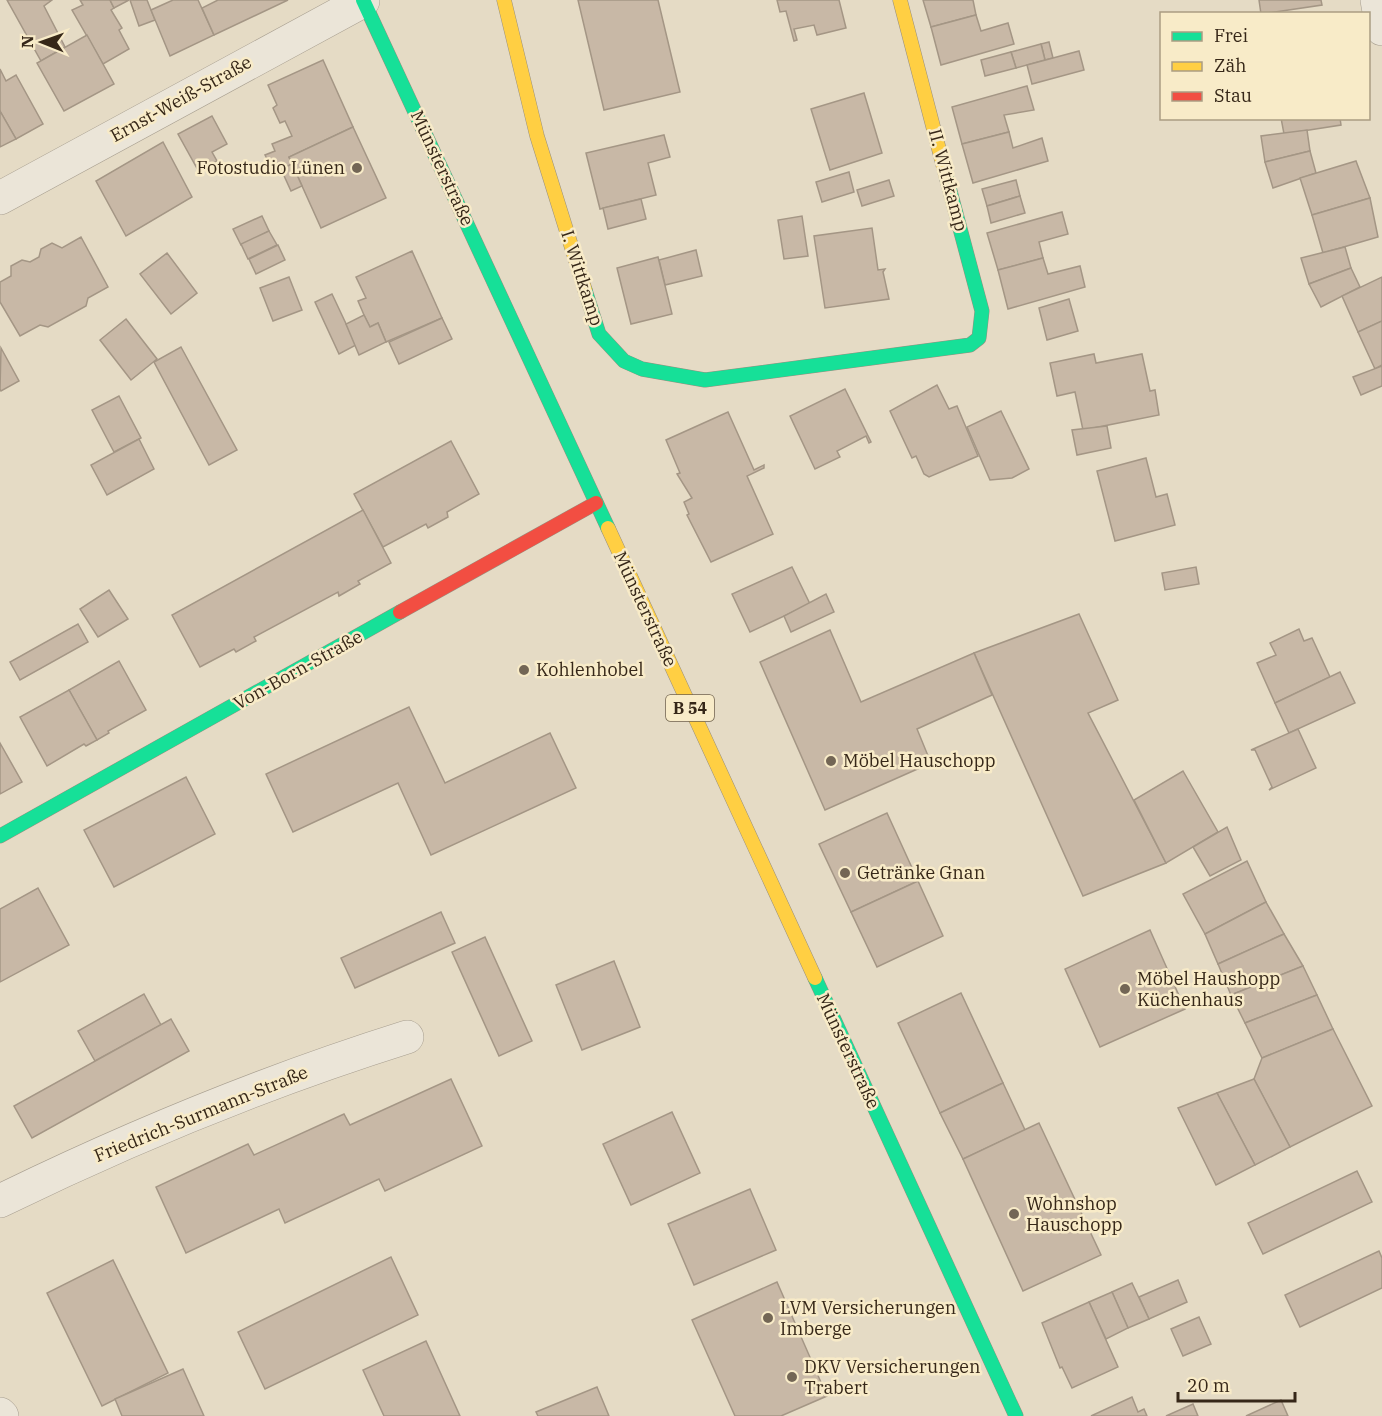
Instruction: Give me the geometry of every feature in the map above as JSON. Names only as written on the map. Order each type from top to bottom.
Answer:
[{"type":"street","name":"Ernst-Weiß-Straße","points":[[0,198],[363,0]]},
{"type":"street","name":"Münsterstraße","points":[[363,0],[1016,1416]]},
{"type":"street","name":"I. Wittkamp","points":[[504,0],[537,136],[599,334],[624,361],[642,369],[705,380],[958,347]]},
{"type":"street","name":"II. Wittkamp","points":[[900,0],[982,311],[979,338],[970,345],[958,347]]},
{"type":"street","points":[[1377,0],[1382,29]]},
{"type":"street","name":"Von-Born-Straße","points":[[0,837],[596,503]]},
{"type":"street","name":"Friedrich-Surmann-Straße","points":[[0,1202],[87,1159],[230,1099],[407,1037]]},
{"type":"building","points":[[7,0],[52,0],[44,6],[65,47],[41,61]]},
{"type":"building","points":[[80,0],[110,0],[114,8],[111,10],[122,28],[119,30],[129,49],[103,64],[72,10],[83,5]]},
{"type":"building","points":[[110,0],[129,0],[114,8]]},
{"type":"building","points":[[130,0],[147,0],[155,20],[139,26]]},
{"type":"building","points":[[173,0],[198,0],[214,35],[170,56],[151,10]]},
{"type":"building","points":[[218,0],[288,0],[214,35],[202,8]]},
{"type":"building","points":[[578,0],[658,0],[680,92],[604,110]]},
{"type":"building","points":[[777,0],[839,0],[846,28],[817,35],[814,25],[794,29],[797,40],[794,41],[786,11],[780,12]]},
{"type":"building","points":[[923,0],[973,0],[976,15],[931,27]]},
{"type":"building","points":[[1259,0],[1321,0],[1322,5],[1275,12],[1261,12]]},
{"type":"building","points":[[976,15],[981,31],[1008,23],[1014,44],[941,65],[931,27]]},
{"type":"building","points":[[87,35],[114,84],[64,111],[37,63]]},
{"type":"building","points":[[1049,42],[1053,58],[1045,60],[1041,44]]},
{"type":"building","points":[[1041,44],[1045,60],[1016,68],[1011,52]]},
{"type":"building","points":[[1079,51],[1084,70],[1032,84],[1027,65]]},
{"type":"building","points":[[1011,52],[1016,68],[985,76],[981,60]]},
{"type":"building","points":[[323,60],[353,127],[289,157],[292,164],[274,173],[265,155],[275,151],[272,144],[292,136],[285,121],[280,123],[273,108],[277,105],[268,85]]},
{"type":"building","points":[[0,69],[6,81],[16,75],[43,124],[16,139],[0,111]]},
{"type":"building","points":[[1027,86],[1034,110],[1004,115],[1009,132],[962,144],[952,107]]},
{"type":"building","points":[[864,93],[882,153],[830,170],[811,109]]},
{"type":"building","points":[[0,111],[16,139],[0,147]]},
{"type":"building","points":[[212,116],[227,144],[212,152],[217,161],[199,172],[178,134]]},
{"type":"building","points":[[1281,120],[1340,120],[1341,125],[1284,134]]},
{"type":"building","points":[[353,127],[386,198],[321,228],[289,157]]},
{"type":"building","points":[[1307,130],[1310,151],[1265,162],[1261,136]]},
{"type":"building","points":[[1009,132],[1013,148],[1042,138],[1048,161],[973,183],[962,144]]},
{"type":"building","points":[[664,135],[670,157],[648,163],[656,195],[600,209],[586,153]]},
{"type":"building","points":[[163,142],[192,197],[126,236],[96,181]]},
{"type":"building","points":[[1310,151],[1316,173],[1273,188],[1265,162]]},
{"type":"building","points":[[1356,161],[1370,198],[1312,215],[1300,178]]},
{"type":"building","points":[[292,164],[302,186],[291,191],[281,169]]},
{"type":"building","points":[[849,172],[854,192],[822,202],[816,182]]},
{"type":"building","points":[[889,180],[894,196],[862,206],[857,190]]},
{"type":"building","points":[[1016,180],[1020,196],[987,206],[982,189]]},
{"type":"building","points":[[1020,196],[1025,213],[991,223],[987,206]]},
{"type":"building","points":[[1370,198],[1378,237],[1323,253],[1312,215]]},
{"type":"building","points":[[641,199],[646,219],[608,229],[603,208]]},
{"type":"building","points":[[1062,212],[1068,234],[1039,242],[1043,258],[998,270],[987,233]]},
{"type":"building","points":[[262,216],[269,231],[241,245],[233,229]]},
{"type":"building","points":[[802,216],[808,256],[784,259],[778,220]]},
{"type":"building","points":[[872,228],[878,270],[885,269],[883,272],[889,299],[825,308],[814,236]]},
{"type":"building","points":[[269,231],[277,245],[248,259],[241,244]]},
{"type":"building","points":[[81,237],[108,287],[88,298],[86,306],[48,327],[40,325],[20,336],[0,302],[0,282],[11,276],[11,266],[22,260],[30,262],[39,257],[41,249],[52,243],[62,248]]},
{"type":"building","points":[[278,245],[285,260],[256,274],[249,259]]},
{"type":"building","points":[[1345,247],[1351,268],[1309,284],[1301,258]]},
{"type":"building","points":[[696,250],[702,276],[665,285],[659,260]]},
{"type":"building","points":[[412,251],[442,318],[386,342],[378,323],[370,327],[364,315],[358,301],[366,298],[356,277]]},
{"type":"building","points":[[167,253],[197,293],[171,314],[140,274]]},
{"type":"building","points":[[658,257],[672,314],[631,324],[617,268]]},
{"type":"building","points":[[1043,258],[1048,274],[1080,266],[1085,287],[1008,309],[998,270]]},
{"type":"building","points":[[1351,268],[1360,287],[1321,307],[1309,284]]},
{"type":"building","points":[[289,277],[302,310],[273,321],[260,288]]},
{"type":"building","points":[[1382,277],[1382,321],[1358,332],[1342,296]]},
{"type":"building","points":[[332,294],[356,345],[339,354],[315,302]]},
{"type":"building","points":[[1069,299],[1078,331],[1047,340],[1039,308]]},
{"type":"building","points":[[364,315],[370,327],[378,323],[386,342],[359,355],[346,324]]},
{"type":"building","points":[[442,318],[452,339],[399,364],[389,342]]},
{"type":"building","points":[[126,319],[157,359],[131,380],[100,340]]},
{"type":"building","points":[[1382,321],[1382,365],[1375,369],[1358,332]]},
{"type":"building","points":[[181,347],[237,450],[209,465],[154,362]]},
{"type":"building","points":[[1,348],[19,381],[1,391],[0,389]]},
{"type":"building","points":[[1094,354],[1096,363],[1142,354],[1150,391],[1155,390],[1159,415],[1083,430],[1075,392],[1057,396],[1050,363]]},
{"type":"building","points":[[1382,366],[1382,386],[1361,395],[1353,377]]},
{"type":"building","points":[[937,385],[949,409],[957,406],[978,456],[929,477],[924,474],[916,456],[912,458],[890,411]]},
{"type":"building","points":[[845,389],[871,442],[869,443],[866,436],[837,451],[840,457],[815,469],[790,416]]},
{"type":"building","points":[[119,396],[141,438],[114,452],[92,410]]},
{"type":"building","points":[[1001,411],[1029,469],[1012,478],[990,480],[967,427]]},
{"type":"building","points":[[728,412],[754,470],[764,465],[764,468],[747,476],[773,534],[711,562],[687,515],[689,514],[684,502],[692,498],[677,474],[680,473],[666,440]]},
{"type":"building","points":[[1107,426],[1111,448],[1077,455],[1072,430]]},
{"type":"building","points":[[139,439],[154,469],[107,495],[91,465]]},
{"type":"building","points":[[451,441],[479,494],[447,512],[448,517],[428,528],[426,524],[383,547],[354,494]]},
{"type":"building","points":[[1146,458],[1156,497],[1167,494],[1175,525],[1115,541],[1097,471]]},
{"type":"building","points":[[363,510],[391,563],[358,581],[360,584],[339,596],[338,592],[254,637],[256,641],[236,652],[234,649],[200,667],[172,615]]},
{"type":"building","points":[[792,567],[810,604],[750,632],[732,594]]},
{"type":"building","points":[[1196,567],[1199,584],[1165,590],[1162,573]]},
{"type":"building","points":[[109,590],[128,619],[98,637],[80,609]]},
{"type":"building","points":[[826,594],[834,612],[791,632],[784,616]]},
{"type":"building","points":[[1079,614],[1118,700],[1088,713],[1166,863],[1083,896],[974,653]]},
{"type":"building","points":[[78,624],[88,642],[20,680],[10,662]]},
{"type":"building","points":[[1299,629],[1304,641],[1312,638],[1330,677],[1275,703],[1257,663],[1276,655],[1270,643]]},
{"type":"building","points":[[830,630],[861,702],[974,653],[992,695],[917,729],[931,763],[825,810],[760,662]]},
{"type":"building","points":[[119,661],[146,710],[108,731],[109,733],[97,740],[69,690]]},
{"type":"building","points":[[1340,672],[1355,703],[1289,733],[1275,703]]},
{"type":"building","points":[[69,690],[97,740],[86,746],[84,744],[47,766],[20,717]]},
{"type":"building","points":[[409,707],[445,783],[550,733],[576,788],[431,855],[398,783],[293,832],[266,774]]},
{"type":"building","points":[[1298,729],[1316,768],[1269,790],[1272,787],[1255,750],[1251,750]]},
{"type":"building","points":[[0,743],[22,782],[0,794]]},
{"type":"building","points":[[1183,771],[1218,832],[1166,863],[1134,800]]},
{"type":"building","points":[[186,777],[215,834],[114,887],[84,830]]},
{"type":"building","points":[[887,813],[918,881],[851,912],[819,844]]},
{"type":"building","points":[[1227,827],[1241,860],[1210,876],[1193,847]]},
{"type":"building","points":[[1247,861],[1266,902],[1205,934],[1183,894]]},
{"type":"building","points":[[918,881],[943,936],[877,967],[851,912]]},
{"type":"building","points":[[38,888],[69,945],[0,982],[0,909]]},
{"type":"building","points":[[1266,902],[1284,934],[1218,964],[1205,934]]},
{"type":"building","points":[[441,912],[455,943],[355,988],[341,958]]},
{"type":"building","name":"Möbel Haushopp Küchenhaus","points":[[1150,930],[1185,1009],[1100,1047],[1065,969]]},
{"type":"building","points":[[1284,934],[1303,966],[1231,995],[1218,964]]},
{"type":"building","points":[[485,937],[532,1041],[499,1056],[452,952]]},
{"type":"building","points":[[614,961],[640,1027],[582,1050],[556,985]]},
{"type":"building","points":[[1303,966],[1317,995],[1245,1023],[1231,995]]},
{"type":"building","points":[[961,993],[1003,1083],[940,1113],[898,1023]]},
{"type":"building","points":[[144,994],[161,1025],[95,1061],[78,1031]]},
{"type":"building","points":[[1317,995],[1333,1029],[1262,1058],[1245,1023]]},
{"type":"building","points":[[171,1019],[189,1051],[32,1138],[14,1106]]},
{"type":"building","points":[[1333,1029],[1372,1106],[1290,1147],[1254,1079],[1262,1058]]},
{"type":"building","points":[[451,1079],[482,1146],[385,1191],[379,1179],[285,1223],[279,1209],[186,1253],[156,1187],[248,1144],[254,1155],[344,1114],[350,1125]]},
{"type":"building","points":[[1254,1079],[1290,1147],[1255,1165],[1217,1093]]},
{"type":"building","points":[[1003,1083],[1025,1130],[963,1159],[940,1113]]},
{"type":"building","points":[[1217,1093],[1255,1165],[1216,1185],[1178,1108]]},
{"type":"building","points":[[672,1112],[700,1173],[631,1205],[603,1144]]},
{"type":"building","points":[[1039,1123],[1101,1255],[1023,1291],[963,1159]]},
{"type":"building","points":[[1357,1171],[1372,1202],[1263,1254],[1248,1223]]},
{"type":"building","points":[[750,1189],[776,1250],[694,1285],[668,1224]]},
{"type":"building","points":[[1379,1251],[1382,1258],[1382,1288],[1300,1327],[1285,1295]]},
{"type":"building","points":[[391,1257],[418,1315],[265,1389],[238,1332]]},
{"type":"building","points":[[113,1260],[168,1373],[102,1406],[47,1293]]},
{"type":"building","points":[[1178,1280],[1187,1302],[1149,1319],[1139,1297]]},
{"type":"building","points":[[777,1282],[827,1396],[781,1416],[735,1416],[692,1320]]},
{"type":"building","points":[[1132,1283],[1149,1319],[1128,1328],[1112,1292]]},
{"type":"building","points":[[1112,1292],[1128,1328],[1106,1339],[1089,1302]]},
{"type":"building","points":[[1089,1302],[1118,1367],[1072,1388],[1062,1367],[1060,1368],[1042,1323]]},
{"type":"building","points":[[1199,1317],[1211,1344],[1183,1356],[1171,1329]]},
{"type":"building","points":[[426,1341],[460,1416],[384,1416],[363,1370]]},
{"type":"building","points":[[183,1369],[204,1416],[122,1416],[115,1399]]},
{"type":"building","points":[[597,1387],[609,1416],[538,1416],[536,1412]]},
{"type":"building","points":[[1132,1397],[1138,1412],[1144,1409],[1147,1416],[1091,1416]]},
{"type":"building","points":[[1281,1400],[1288,1416],[1246,1416]]},
{"type":"building","points":[[1193,1404],[1198,1416],[1166,1416]]},
{"type":"traffic: fast","points":[[363,0],[608,528]]},
{"type":"traffic: fast","points":[[585,290],[599,334],[624,361],[642,369],[705,380],[970,345],[979,338],[982,311],[946,176]]},
{"type":"traffic: fast","points":[[0,836],[400,612]]},
{"type":"traffic: fast","points":[[815,978],[1016,1416]]},
{"type":"traffic: slow","points":[[504,0],[537,136],[585,290]]},
{"type":"traffic: slow","points":[[900,0],[946,176]]},
{"type":"traffic: slow","points":[[608,528],[815,978]]},
{"type":"traffic: jam","points":[[400,612],[596,503]]},
{"type":"place","name":"Fotostudio Lünen","points":[[357,168]]},
{"type":"place","name":"Kohlenhobel","points":[[524,670]]},
{"type":"place","name":"Möbel Hauschopp","points":[[831,761]]},
{"type":"place","name":"Getränke Gnan","points":[[845,873]]},
{"type":"place","name":"Möbel Haushopp Küchenhaus","points":[[1125,989]]},
{"type":"place","name":"Wohnshop Hauschopp","points":[[1014,1214]]},
{"type":"place","name":"LVM Versicherungen Imberge","points":[[768,1318]]},
{"type":"place","name":"DKV Versicherungen Trabert","points":[[792,1377]]}]
